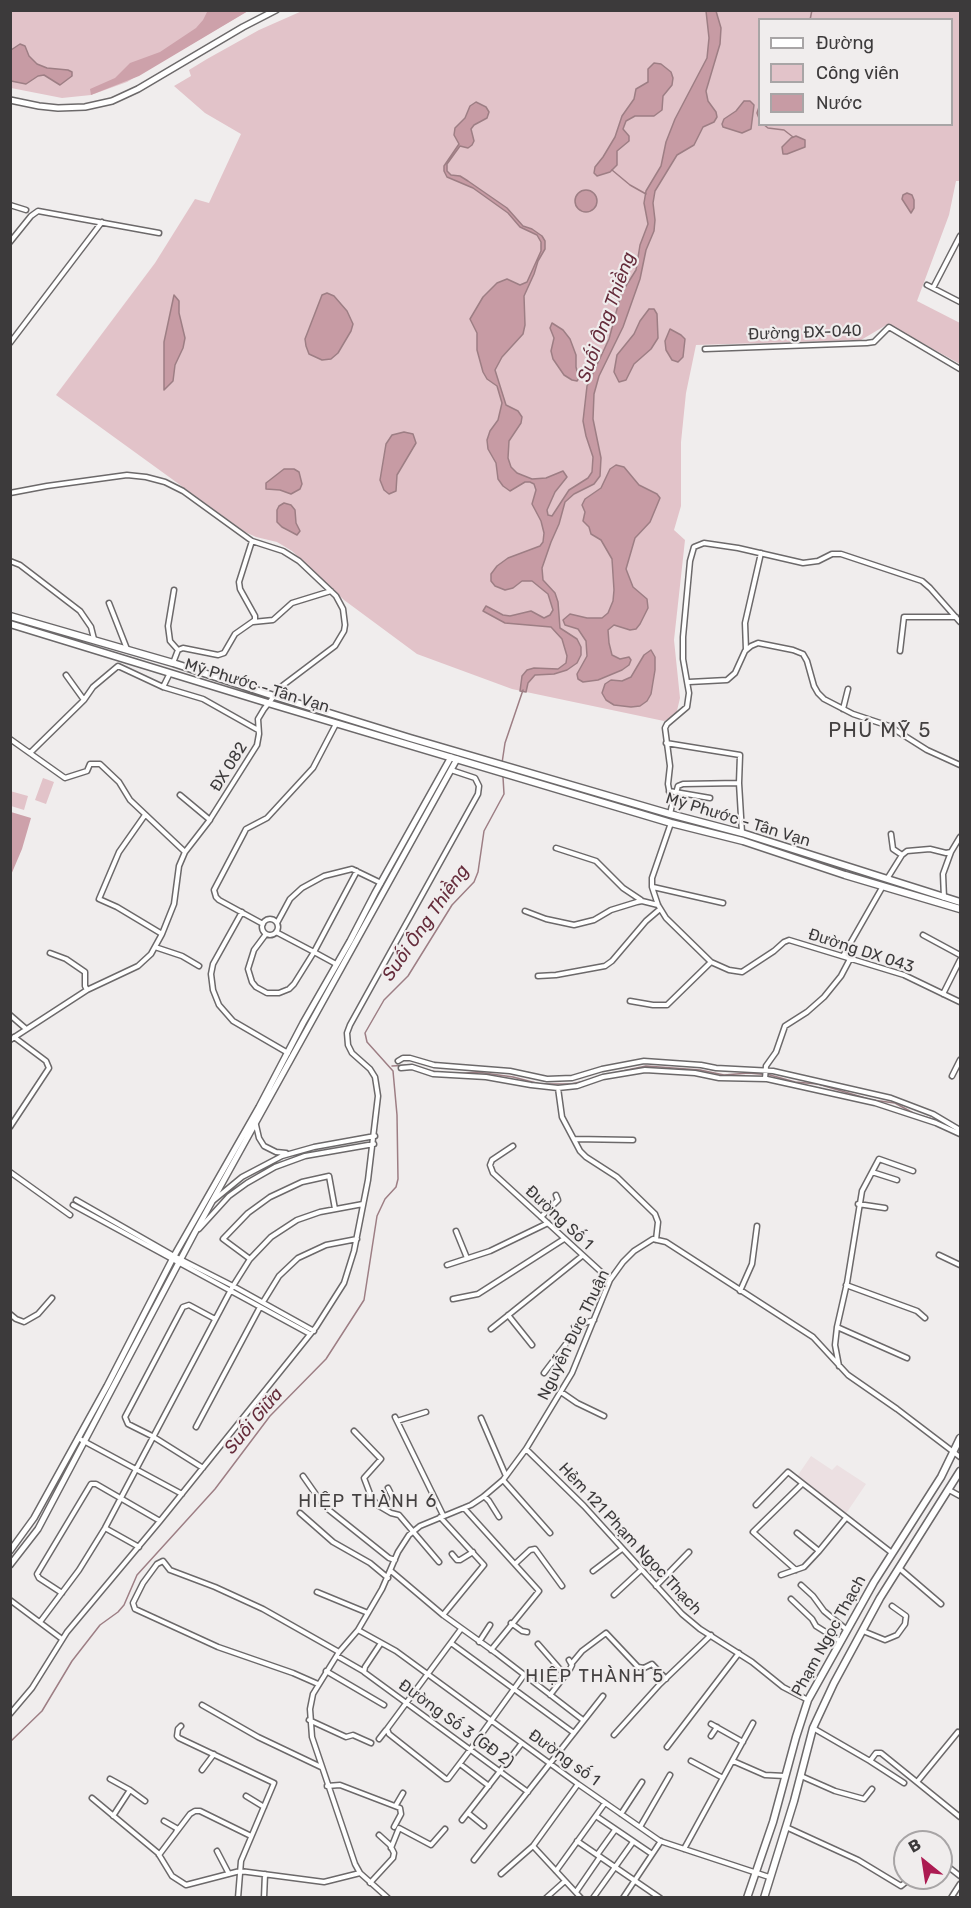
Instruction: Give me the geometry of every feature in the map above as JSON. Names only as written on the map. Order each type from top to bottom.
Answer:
[{"type":"main road","name":"Mỹ Phước - Tân Vạn","points":[[10,616],[173,663],[496,763],[742,834],[960,909]]},
{"type":"main road","name":"Mỹ Phước - Tân Vạn","points":[[10,624],[336,724],[743,842],[845,875],[885,882],[960,902]]},
{"type":"main road","name":"Phạm Ngọc Thạch","points":[[747,1898],[808,1700],[892,1553],[941,1477],[960,1438]]},
{"type":"main road","name":"Phạm Ngọc Thạch","points":[[764,1898],[813,1728],[834,1683],[899,1568],[960,1471]]},
{"type":"main road","points":[[846,1633],[857,1643]]},
{"type":"street","points":[[10,100],[58,108],[112,101],[138,89],[276,10]]},
{"type":"street","points":[[10,205],[26,210]]},
{"type":"street","points":[[10,242],[31,216],[38,211],[159,233]]},
{"type":"street","points":[[10,343],[102,222]]},
{"type":"street","points":[[933,288],[960,236]]},
{"type":"street","points":[[927,285],[960,302]]},
{"type":"street","name":"Đường ĐX-040","points":[[705,349],[867,343],[877,340],[889,327],[960,369]]},
{"type":"street","name":"ĐX 082","points":[[10,493],[127,476],[152,478],[183,491],[252,541],[291,556],[332,591],[342,609],[344,631],[335,646],[294,676],[274,696],[258,719],[257,745],[210,820],[185,852],[179,866],[174,904],[155,947],[138,966],[87,990],[12,1038]]},
{"type":"street","points":[[252,541],[239,582],[255,616],[253,622]]},
{"type":"street","points":[[670,814],[672,805],[666,743],[667,724],[687,707],[689,682],[683,659],[683,637],[690,561],[694,547],[704,543],[803,563],[818,561],[832,554],[841,554],[922,581],[960,622]]},
{"type":"street","points":[[746,651],[745,623],[761,553]]},
{"type":"street","points":[[10,561],[20,565],[80,611],[91,627],[94,640]]},
{"type":"street","points":[[174,590],[169,634],[173,646],[178,650]]},
{"type":"street","points":[[178,650],[185,648],[221,654],[227,651],[236,633],[253,622],[273,620],[292,603],[332,591]]},
{"type":"street","points":[[109,603],[127,650]]},
{"type":"street","points":[[900,651],[904,617],[957,618]]},
{"type":"street","points":[[689,682],[727,680],[735,672],[750,646],[758,643],[793,650],[803,654],[818,693],[824,699],[843,709],[890,726],[927,750],[960,765]]},
{"type":"street","points":[[173,663],[178,650]]},
{"type":"street","points":[[110,655],[118,666],[163,687],[203,699],[259,731]]},
{"type":"street","points":[[30,753],[84,700],[93,687],[118,666]]},
{"type":"street","points":[[163,687],[170,673]]},
{"type":"street","points":[[66,675],[84,700]]},
{"type":"street","points":[[843,709],[848,689]]},
{"type":"street","points":[[263,924],[216,897],[214,890],[246,829],[267,818],[314,768],[336,724]]},
{"type":"street","points":[[10,739],[65,778],[87,771],[90,764],[100,764],[119,782],[130,800],[185,852]]},
{"type":"street","points":[[666,743],[741,756],[739,783],[742,834]]},
{"type":"street","points":[[10,1565],[38,1529],[86,1442],[381,884],[451,770],[454,758]]},
{"type":"street","points":[[10,1551],[34,1518],[173,1258],[303,1023],[339,965],[454,758]]},
{"type":"street","points":[[10,1714],[29,1694],[62,1639],[312,1332],[329,1310],[344,1283],[357,1239],[374,1144],[378,1102],[376,1080],[372,1071],[352,1053],[347,1041],[348,1033],[350,1025],[478,794],[479,786],[475,778],[451,770]]},
{"type":"street","points":[[676,793],[678,786],[683,784],[739,783]]},
{"type":"street","points":[[669,791],[710,798]]},
{"type":"street","points":[[180,795],[210,820]]},
{"type":"street","points":[[145,815],[119,852],[99,899],[162,934]]},
{"type":"street","points":[[671,822],[652,878],[652,887],[723,903]]},
{"type":"street","points":[[891,834],[893,849],[902,855]]},
{"type":"street","points":[[944,898],[943,874],[951,852],[960,837]]},
{"type":"street","points":[[538,976],[605,966],[659,907],[642,901],[623,888],[596,861],[556,848]]},
{"type":"street","points":[[843,956],[902,855],[908,851],[921,849],[951,852]]},
{"type":"street","points":[[276,932],[277,924],[290,899],[302,888],[324,876],[352,869],[381,884]]},
{"type":"street","points":[[266,934],[254,950],[248,969],[256,987],[267,993],[279,993],[290,989],[294,984],[314,952],[357,871]]},
{"type":"street","name":"Đường DX 043","points":[[652,887],[659,907],[671,923],[711,962],[729,970],[742,972],[789,940],[904,975],[960,1002]]},
{"type":"street","points":[[525,911],[546,919],[574,925],[594,920],[615,908],[642,901]]},
{"type":"street","points":[[242,912],[213,964],[211,974],[213,990],[219,1005],[232,1021],[288,1053]]},
{"type":"street","points":[[263,924],[270,919],[277,924]]},
{"type":"street","points":[[263,924],[262,928],[266,934]]},
{"type":"street","points":[[276,932],[339,965]]},
{"type":"street","points":[[266,934],[276,932]]},
{"type":"street","points":[[923,935],[960,956]]},
{"type":"street","points":[[155,947],[182,956],[199,966]]},
{"type":"street","points":[[50,954],[66,959],[84,971],[87,990]]},
{"type":"street","points":[[765,1079],[765,1070],[776,1052],[785,1026],[807,1012],[824,997],[841,976],[850,958]]},
{"type":"street","points":[[942,994],[960,960]]},
{"type":"street","points":[[630,1001],[667,1005],[711,962]]},
{"type":"street","points":[[10,1015],[25,1028]]},
{"type":"street","points":[[10,1127],[49,1068],[46,1061],[12,1038]]},
{"type":"street","points":[[398,1061],[410,1058],[434,1065],[510,1071],[547,1079],[572,1078],[602,1069],[645,1061],[782,1072],[891,1098],[933,1114],[960,1132]]},
{"type":"street","points":[[952,1076],[960,1060]]},
{"type":"street","points":[[401,1068],[412,1067],[433,1074],[480,1076],[558,1088],[577,1086],[603,1077],[645,1070],[695,1073],[719,1078],[777,1080],[875,1103],[960,1132]]},
{"type":"street","points":[[558,1088],[562,1117],[584,1155],[618,1177],[655,1214],[658,1222],[656,1239],[666,1242],[813,1337],[848,1376],[897,1409],[960,1457]]},
{"type":"street","points":[[256,1123],[264,1146],[276,1152],[293,1152],[375,1136]]},
{"type":"street","points":[[574,1139],[633,1140]]},
{"type":"street","points":[[194,1234],[229,1196],[265,1172],[305,1156],[374,1144]]},
{"type":"street","name":"Đường Số 1","points":[[513,1146],[492,1160],[490,1166],[493,1173],[610,1280]]},
{"type":"street","points":[[212,1203],[252,1171],[293,1152]]},
{"type":"street","points":[[839,1367],[835,1345],[837,1327],[846,1285],[858,1204],[864,1185],[879,1159],[913,1171]]},
{"type":"street","points":[[10,1172],[70,1215]]},
{"type":"street","points":[[872,1172],[897,1180]]},
{"type":"street","points":[[250,1259],[223,1239],[248,1213],[270,1197],[294,1185],[328,1176],[335,1209]]},
{"type":"street","points":[[540,1216],[558,1200],[555,1195]]},
{"type":"street","points":[[76,1200],[230,1292],[312,1332]]},
{"type":"street","points":[[40,1622],[79,1570],[105,1528],[215,1319],[250,1259],[271,1237],[290,1224],[312,1214],[363,1204]]},
{"type":"street","points":[[858,1204],[885,1208]]},
{"type":"street","points":[[73,1205],[173,1258]]},
{"type":"street","points":[[447,1265],[490,1251],[548,1223]]},
{"type":"street","points":[[740,1291],[752,1264],[757,1226]]},
{"type":"street","points":[[456,1231],[467,1258]]},
{"type":"street","points":[[263,1302],[279,1276],[298,1258],[326,1245],[357,1239]]},
{"type":"street","points":[[453,1299],[478,1294],[564,1239]]},
{"type":"street","name":"Nguyễn Đức Thuận","points":[[388,1898],[360,1873],[327,1786],[309,1720],[313,1694],[326,1671],[358,1630],[388,1578],[402,1544],[412,1532],[442,1516],[464,1508],[484,1496],[505,1478],[526,1449],[572,1373],[610,1280],[634,1251],[646,1242],[656,1239]]},
{"type":"street","points":[[939,1255],[960,1265]]},
{"type":"street","points":[[491,1329],[582,1256]]},
{"type":"street","points":[[180,1262],[234,1286],[312,1332]]},
{"type":"street","points":[[846,1285],[917,1311],[925,1318]]},
{"type":"street","points":[[10,1314],[24,1322],[38,1314],[52,1298]]},
{"type":"street","points":[[203,1468],[153,1436],[128,1424],[124,1417],[183,1307],[189,1305],[215,1319]]},
{"type":"street","points":[[196,1427],[260,1307]]},
{"type":"street","points":[[508,1315],[532,1345]]},
{"type":"street","points":[[544,1374],[581,1324],[594,1320]]},
{"type":"street","points":[[837,1327],[907,1358]]},
{"type":"street","points":[[561,1392],[582,1406],[604,1416]]},
{"type":"street","points":[[426,1412],[396,1419],[442,1516],[484,1565],[443,1616]]},
{"type":"street","points":[[480,1418],[505,1478],[550,1533]]},
{"type":"street","points":[[354,1431],[381,1459],[363,1479],[372,1498],[384,1509],[399,1515],[440,1562]]},
{"type":"street","points":[[78,1438],[136,1467],[182,1494]]},
{"type":"street","name":"Hẻm 121 Phạm Ngọc Thạch","points":[[526,1449],[584,1506],[682,1614],[783,1687],[808,1700]]},
{"type":"street","points":[[756,1504],[787,1472],[892,1553]]},
{"type":"street","points":[[303,1476],[324,1506],[389,1558],[395,1560]]},
{"type":"street","points":[[62,1593],[39,1578],[37,1574],[91,1484],[96,1484],[160,1521]]},
{"type":"street","points":[[796,1570],[753,1532],[801,1485]]},
{"type":"street","points":[[384,1509],[388,1507],[393,1498],[388,1488]]},
{"type":"street","points":[[949,1490],[960,1496]]},
{"type":"street","points":[[484,1496],[499,1517]]},
{"type":"street","points":[[464,1508],[539,1591],[491,1650]]},
{"type":"street","points":[[300,1513],[333,1542],[370,1563],[388,1578]]},
{"type":"street","points":[[782,1575],[809,1564],[846,1518]]},
{"type":"street","points":[[105,1528],[140,1546]]},
{"type":"street","points":[[797,1533],[819,1551]]},
{"type":"street","points":[[515,1564],[530,1550],[535,1549],[562,1586]]},
{"type":"street","points":[[593,1571],[622,1549]]},
{"type":"street","points":[[656,1586],[689,1551]]},
{"type":"street","points":[[452,1554],[460,1560],[473,1552]]},
{"type":"street","name":"Đường Số 3 (GĐ 2)","points":[[318,1684],[218,1647],[135,1609],[133,1603],[143,1583],[157,1564],[163,1561],[170,1570],[263,1609],[364,1671],[528,1792]]},
{"type":"street","points":[[899,1568],[941,1604]]},
{"type":"street","points":[[391,1570],[443,1616],[583,1720]]},
{"type":"street","points":[[614,1595],[641,1570]]},
{"type":"street","points":[[801,1585],[846,1633]]},
{"type":"street","points":[[317,1592],[368,1613]]},
{"type":"street","points":[[791,1599],[812,1619],[816,1626],[841,1642]]},
{"type":"street","points":[[10,1600],[62,1639]]},
{"type":"street","points":[[863,1631],[885,1640],[897,1635],[905,1624],[906,1616],[892,1606]]},
{"type":"street","points":[[512,1623],[527,1632]]},
{"type":"street","points":[[479,1641],[490,1625]]},
{"type":"street","points":[[379,1739],[461,1629]]},
{"type":"street","name":"Đường số 1","points":[[358,1630],[396,1651],[427,1676],[661,1841],[770,1877]]},
{"type":"street","points":[[550,1695],[565,1675],[571,1662],[606,1633],[638,1667],[644,1668],[652,1664],[666,1679]]},
{"type":"street","points":[[614,1735],[711,1635]]},
{"type":"street","points":[[451,1642],[574,1732]]},
{"type":"street","points":[[364,1671],[381,1643]]},
{"type":"street","points":[[538,1644],[565,1675]]},
{"type":"street","points":[[667,1747],[739,1653]]},
{"type":"street","points":[[326,1671],[384,1705]]},
{"type":"street","points":[[387,1729],[389,1734],[448,1779],[524,1675]]},
{"type":"street","points":[[474,1860],[603,1696]]},
{"type":"street","points":[[202,1705],[258,1737],[321,1767]]},
{"type":"street","points":[[309,1720],[346,1737],[350,1734],[371,1743]]},
{"type":"street","points":[[684,1849],[753,1723]]},
{"type":"street","points":[[711,1724],[743,1742]]},
{"type":"street","points":[[181,1726],[178,1729],[179,1738],[274,1783],[241,1861],[238,1898]]},
{"type":"street","points":[[711,1736],[717,1727]]},
{"type":"street","points":[[813,1728],[904,1784]]},
{"type":"street","points":[[917,1782],[958,1732]]},
{"type":"street","points":[[462,1820],[522,1743]]},
{"type":"street","points":[[870,1761],[879,1752],[960,1817]]},
{"type":"street","points":[[202,1770],[214,1754]]},
{"type":"street","points":[[691,1761],[723,1778]]},
{"type":"street","points":[[733,1761],[765,1775],[785,1776]]},
{"type":"street","points":[[460,1764],[489,1786]]},
{"type":"street","points":[[640,1827],[670,1775]]},
{"type":"street","points":[[800,1776],[835,1791],[864,1799],[872,1789]]},
{"type":"street","points":[[110,1779],[145,1801]]},
{"type":"street","points":[[621,1814],[642,1782]]},
{"type":"street","points":[[501,1874],[533,1846],[578,1784]]},
{"type":"street","points":[[327,1786],[340,1785],[396,1805],[400,1808],[401,1814],[394,1827]]},
{"type":"street","points":[[113,1816],[130,1790]]},
{"type":"street","points":[[396,1805],[403,1793]]},
{"type":"street","points":[[246,1796],[264,1807]]},
{"type":"street","points":[[92,1798],[159,1854],[172,1876],[186,1885],[240,1871],[324,1882],[360,1873]]},
{"type":"street","points":[[556,1871],[605,1803]]},
{"type":"street","points":[[159,1854],[190,1814],[195,1811],[200,1811],[251,1836]]},
{"type":"street","points":[[468,1813],[484,1826]]},
{"type":"street","points":[[596,1816],[652,1854]]},
{"type":"street","points":[[159,1854],[178,1829],[164,1821]]},
{"type":"street","points":[[786,1827],[858,1860],[893,1881]]},
{"type":"street","points":[[391,1848],[399,1828],[431,1845],[445,1829]]},
{"type":"street","points":[[576,1892],[615,1830]]},
{"type":"street","points":[[370,1883],[393,1858],[394,1853],[379,1835]]},
{"type":"street","points":[[577,1841],[660,1898]]},
{"type":"street","points":[[624,1898],[661,1841]]},
{"type":"street","points":[[593,1898],[633,1842]]},
{"type":"street","points":[[533,1846],[581,1898]]},
{"type":"street","points":[[218,1851],[229,1874]]},
{"type":"street","points":[[264,1898],[265,1874]]},
{"type":"street","points":[[546,1898],[565,1881]]},
{"type":"street","points":[[951,1898],[960,1884]]},
{"type":"shaded area","points":[[208,10],[248,11],[139,76],[91,95],[90,89],[115,78],[130,63],[160,52],[196,28]]},
{"type":"shaded area","points":[[11,812],[31,818],[11,875]]},
{"type":"shaded area","points":[[811,1456],[832,1470],[837,1465],[866,1484],[845,1515],[796,1478]]},
{"type":"green space","points":[[11,11],[248,11],[127,82],[91,95],[62,98],[11,88]]},
{"type":"green space","points":[[302,11],[960,11],[960,181],[956,181],[949,215],[917,301],[960,323],[960,364],[888,324],[861,340],[696,345],[686,393],[681,442],[681,506],[674,530],[685,540],[674,640],[680,698],[676,715],[664,721],[512,689],[417,654],[344,600],[292,551],[277,542],[245,532],[56,395],[155,263],[195,199],[209,203],[241,134],[205,113],[174,86],[191,76],[189,70],[259,30]]},
{"type":"green space","points":[[43,778],[54,782],[46,804],[35,800]]},
{"type":"green space","points":[[10,791],[28,796],[24,810],[11,806]]},
{"type":"water","points":[[706,11],[716,11],[721,28],[720,44],[706,91],[708,101],[717,117],[714,122],[703,127],[694,145],[677,155],[655,191],[654,231],[646,250],[640,279],[623,327],[599,376],[594,394],[593,419],[601,458],[600,476],[594,484],[574,494],[565,502],[542,568],[543,580],[555,593],[558,602],[560,628],[577,639],[581,647],[581,655],[577,663],[567,670],[554,674],[535,675],[528,683],[526,692],[520,691],[522,676],[527,670],[558,669],[566,663],[567,656],[562,639],[551,627],[505,623],[483,611],[486,606],[510,616],[531,611],[544,618],[553,610],[548,594],[532,581],[522,581],[513,588],[505,590],[495,586],[491,581],[491,574],[497,566],[508,558],[540,546],[544,533],[541,521],[532,504],[536,490],[534,484],[525,482],[510,491],[498,479],[496,463],[488,449],[487,440],[498,420],[502,403],[497,386],[487,379],[483,372],[477,350],[477,333],[470,319],[483,297],[497,283],[507,279],[520,285],[527,282],[541,251],[541,242],[537,235],[520,227],[508,213],[473,188],[447,177],[444,166],[459,144],[454,135],[455,128],[465,118],[470,106],[476,102],[486,107],[489,112],[487,118],[471,129],[474,141],[472,145],[468,148],[460,146],[447,164],[447,171],[451,175],[460,176],[507,208],[523,226],[532,229],[545,241],[545,249],[524,296],[523,334],[502,357],[495,370],[506,405],[518,411],[522,417],[521,423],[509,441],[508,458],[511,467],[517,473],[532,479],[546,478],[563,471],[567,477],[555,492],[547,510],[548,515],[552,516],[569,490],[588,478],[592,472],[593,457],[583,421],[587,386],[609,339],[621,294],[636,270],[640,245],[648,224],[644,203],[646,191],[661,166],[666,142],[675,119],[707,58],[709,38]]},
{"type":"water","points":[[20,44],[25,46],[29,56],[37,64],[47,68],[68,70],[72,72],[72,76],[60,85],[44,75],[26,84],[11,81],[11,50]]},
{"type":"water","points":[[654,63],[661,64],[671,72],[673,78],[672,85],[663,96],[662,110],[654,116],[635,116],[626,121],[623,129],[629,136],[629,141],[617,151],[617,165],[610,172],[597,176],[594,173],[595,167],[615,137],[622,116],[634,99],[636,89],[648,82],[648,69]]},
{"type":"water","points":[[744,101],[750,101],[754,105],[751,129],[742,133],[723,127],[724,119],[736,111]]},
{"type":"water","points":[[796,136],[805,140],[805,147],[783,154],[782,147]]},
{"type":"water","points":[[586,190],[596,197],[597,201],[590,211],[586,212],[576,205],[575,201],[582,191]]},
{"type":"water","points":[[907,193],[912,195],[914,200],[911,213],[902,199]]},
{"type":"water","points":[[327,293],[334,296],[347,311],[353,324],[338,353],[331,359],[322,360],[309,354],[305,339],[322,295]]},
{"type":"water","points":[[174,295],[179,301],[179,313],[185,338],[175,365],[173,381],[164,390],[164,342]]},
{"type":"water","points":[[649,309],[654,309],[657,314],[658,338],[651,349],[634,364],[626,380],[619,382],[614,372],[617,355],[634,334]]},
{"type":"water","points":[[552,323],[563,330],[570,339],[576,355],[579,378],[577,381],[564,375],[553,359],[551,351],[554,338],[550,328]]},
{"type":"water","points":[[670,329],[685,339],[683,357],[678,362],[672,360],[666,350],[665,341]]},
{"type":"water","points":[[404,432],[413,434],[416,443],[397,475],[396,491],[389,494],[384,490],[380,480],[386,444],[392,435]]},
{"type":"water","points":[[616,465],[624,467],[639,485],[657,494],[660,498],[650,522],[635,538],[626,569],[633,587],[647,599],[648,608],[636,629],[630,630],[614,625],[608,630],[612,655],[620,659],[629,657],[631,660],[629,665],[598,680],[583,682],[578,679],[577,674],[587,656],[586,641],[578,629],[565,625],[563,620],[570,614],[587,618],[602,618],[608,613],[613,601],[612,559],[601,540],[591,534],[589,527],[583,521],[585,512],[582,505],[585,499],[601,488],[610,469]]},
{"type":"water","points":[[284,469],[294,469],[299,472],[302,484],[300,489],[291,494],[266,489],[266,483]]},
{"type":"water","points":[[284,503],[291,505],[295,510],[296,523],[300,531],[297,535],[277,522],[277,510]]},
{"type":"water","points":[[651,650],[655,657],[655,670],[651,694],[647,701],[640,706],[631,707],[614,705],[606,700],[602,693],[605,684],[611,680],[622,681],[631,677],[644,655]]},
{"type":"waterway","points":[[810,18],[812,10]]},
{"type":"waterway","points":[[758,110],[758,116]]},
{"type":"waterway","points":[[766,126],[784,130],[793,137]]},
{"type":"waterway","points":[[612,170],[630,185],[646,194]]},
{"type":"waterway","name":"Suối Ông Thiềng","points":[[502,763],[505,743],[523,690]]},
{"type":"waterway","name":"Suối Giữa","points":[[10,1742],[42,1711],[72,1661],[100,1625],[124,1605],[137,1575],[215,1489],[270,1416],[326,1359],[364,1300],[377,1216],[385,1199],[396,1187],[398,1179],[397,1115],[393,1071],[367,1042],[365,1033],[384,1000],[408,976],[452,905],[474,882],[478,872],[484,831],[504,794],[503,777]]},
{"type":"waterway","points":[[392,1066],[411,1065]]},
{"type":"waterway","points":[[604,1075],[646,1066],[700,1070],[724,1075],[749,1073],[770,1075],[795,1082],[818,1084],[872,1100],[895,1103],[915,1114],[943,1122],[952,1128]]},
{"type":"waterway","points":[[427,1070],[437,1072]]},
{"type":"waterway","points":[[456,1074],[477,1072],[513,1077],[540,1084],[571,1084],[585,1081]]},
{"type":"district","name":"PHÚ MỸ 5","points":[[880,731]]},
{"type":"district","name":"HIỆP THÀNH 6","points":[[368,1502]]},
{"type":"district","name":"HIỆP THÀNH 5","points":[[595,1677]]}]
